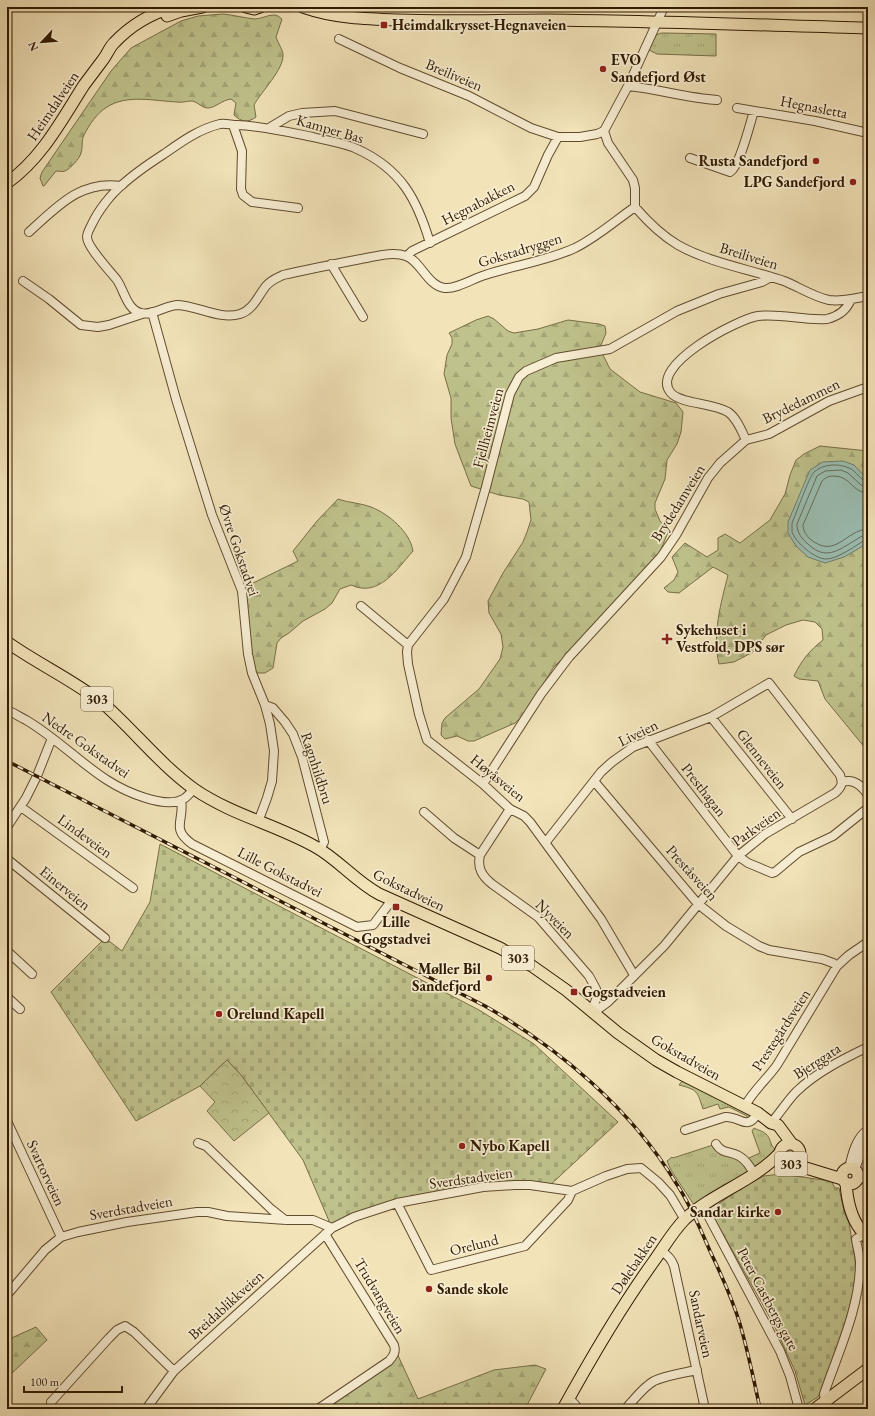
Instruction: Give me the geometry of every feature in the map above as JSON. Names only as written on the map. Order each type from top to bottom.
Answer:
[{"type":"main road","name":"Heimdalveien","points":[[7,183],[27,167],[47,144],[108,50],[115,42],[130,29],[154,15],[174,7]]},
{"type":"main road","name":"Heimdalveien","points":[[104,58],[135,33],[149,24],[174,13],[202,7]]},
{"type":"main road","points":[[246,7],[254,9],[260,7]]},
{"type":"main road","points":[[303,7],[386,20],[547,20],[868,28]]},
{"type":"main road","name":"Gokstadveien","points":[[7,642],[95,698],[163,762],[194,788],[221,806],[298,838],[320,850],[363,884],[392,900],[516,957],[547,976],[591,1012],[656,1060],[758,1113],[771,1123],[780,1138],[785,1148],[782,1161],[794,1161],[798,1148],[785,1148]]},
{"type":"main road","name":"Dølebakken","points":[[563,1409],[624,1306],[661,1251],[685,1220],[703,1206],[754,1174],[773,1160],[785,1148]]},
{"type":"main road","name":"Dølebakken","points":[[754,1174],[794,1161]]},
{"type":"main road","name":"303","points":[[794,1161],[852,1176]]},
{"type":"main road","points":[[852,1176],[858,1211],[865,1226],[863,1237]]},
{"type":"main road","points":[[815,1409],[824,1397],[868,1369]]},
{"type":"street","points":[[635,207],[635,188],[633,180],[608,143],[604,132],[628,86],[664,7]]},
{"type":"street","name":"Breiliveien","points":[[338,39],[400,68],[469,96],[531,128],[558,137]]},
{"type":"street","points":[[628,86],[643,87],[690,97],[717,100]]},
{"type":"street","name":"Hegnasletta","points":[[737,108],[815,121],[868,133]]},
{"type":"street","points":[[690,158],[730,172],[733,170],[741,153],[754,110]]},
{"type":"street","name":"Kamper Bas","points":[[269,128],[289,116],[302,113],[335,111],[423,134]]},
{"type":"street","name":"Kamper Bas","points":[[142,314],[136,311],[132,306],[122,288],[89,243],[87,237],[95,217],[121,186],[139,170],[190,136],[222,124],[254,125],[333,142],[356,149],[376,159],[396,175],[405,186],[419,213],[430,243]]},
{"type":"street","points":[[233,125],[238,135],[242,151],[241,189],[243,196],[252,202],[298,208]]},
{"type":"street","points":[[558,137],[591,135],[604,132]]},
{"type":"street","name":"Hegnabakken","points":[[407,256],[412,251],[520,199],[529,192],[534,187],[548,155],[558,137]]},
{"type":"street","points":[[29,232],[73,195],[89,187],[108,184],[121,186]]},
{"type":"street","name":"Breiliveien","points":[[635,207],[654,228],[678,245],[700,255],[771,277],[828,300],[841,301],[868,296]]},
{"type":"street","name":"Gokstadryggen","points":[[407,256],[413,260],[431,280],[441,287],[452,287],[485,275],[545,260],[576,248],[635,207]]},
{"type":"street","points":[[23,281],[49,299],[81,325],[98,327],[109,325],[165,307],[180,305],[230,315],[242,313],[251,308],[266,286],[273,279],[283,274],[382,255],[399,254],[407,256]]},
{"type":"street","points":[[331,264],[364,317]]},
{"type":"street","name":"Fjellheimveien","points":[[408,645],[444,599],[466,557],[510,394],[519,377],[526,371],[556,358],[610,349],[677,311],[719,294],[762,282],[771,277]]},
{"type":"street","points":[[746,440],[729,413],[712,406],[674,396],[671,393],[667,386],[667,381],[676,363],[686,353],[749,318],[786,316],[827,319],[840,314],[846,309],[851,299]]},
{"type":"street","name":"Øvre Gokstadvei","points":[[152,312],[176,399],[212,514],[242,591],[248,654],[252,674],[265,705],[270,724],[274,751],[272,781],[258,822]]},
{"type":"street","name":"Brydedammen","points":[[746,440],[769,434],[829,401],[868,387]]},
{"type":"street","name":"Brydedamveien","points":[[484,784],[541,694],[569,657],[661,557],[708,478],[720,463],[746,440]]},
{"type":"street","points":[[361,606],[408,645]]},
{"type":"street","name":"Høyåsveien","points":[[408,645],[408,664],[419,714],[427,740],[484,784],[510,809],[524,816],[530,822],[601,919],[634,975]]},
{"type":"street","name":"Liveien","points":[[546,842],[594,781],[612,762],[633,747],[648,740],[690,726],[711,717],[769,682],[840,775],[843,782]]},
{"type":"street","name":"Ragnhildbru","points":[[265,705],[273,708],[285,722],[293,734],[302,757],[324,842],[320,850]]},
{"type":"street","name":"Nedre Gokstadvei","points":[[7,710],[35,726],[94,771],[122,788],[155,800],[181,800]]},
{"type":"street","name":"Glenneveien","points":[[711,717],[792,819]]},
{"type":"street","points":[[7,827],[37,776],[52,738]]},
{"type":"street","name":"Presthagan","points":[[648,740],[738,856]]},
{"type":"street","points":[[843,782],[849,780],[855,782],[862,786],[868,795]]},
{"type":"street","name":"Preståsveien","points":[[594,781],[698,904],[726,926],[759,946],[769,950],[822,959],[837,966]]},
{"type":"street","name":"Parkveien","points":[[591,1012],[597,1010],[608,1002],[664,946],[738,856],[757,840],[835,793],[841,788],[843,782]]},
{"type":"street","points":[[181,800],[185,798],[194,788]]},
{"type":"street","name":"Lille Gokstadvei","points":[[181,800],[180,832],[189,841],[357,927],[373,925],[392,900]]},
{"type":"street","name":"Lindeveien","points":[[20,807],[133,888]]},
{"type":"street","points":[[738,856],[748,863],[774,873],[799,852],[833,836],[868,808]]},
{"type":"street","points":[[424,812],[454,838],[480,855],[510,809]]},
{"type":"street","name":"Nyveien","points":[[480,855],[479,866],[482,874],[538,917],[589,976],[596,989],[597,997],[591,1012]]},
{"type":"street","name":"Einerveien","points":[[7,859],[105,938]]},
{"type":"street","name":"Prestegårdsveien","points":[[744,1106],[767,1079],[777,1064],[837,966],[868,942]]},
{"type":"street","points":[[7,951],[32,974]]},
{"type":"street","points":[[7,997],[20,1009]]},
{"type":"street","name":"Bjerggata","points":[[771,1123],[787,1103],[808,1081],[838,1062],[868,1047]]},
{"type":"street","points":[[685,1130],[725,1117],[732,1117],[748,1122],[752,1121],[758,1113]]},
{"type":"street","name":"Svartorveien","points":[[7,1121],[61,1237]]},
{"type":"street","points":[[852,1176],[856,1145],[863,1133],[868,1130]]},
{"type":"street","points":[[852,1176],[868,1138]]},
{"type":"street","points":[[198,1143],[206,1146],[271,1209],[286,1220]]},
{"type":"street","points":[[716,1144],[721,1150],[740,1157],[754,1174]]},
{"type":"street","points":[[572,1191],[606,1176],[627,1169],[641,1168],[670,1195],[685,1220]]},
{"type":"street","name":"Sverdstadveien","points":[[7,1295],[44,1250],[61,1237],[127,1222],[197,1212],[208,1212],[228,1216],[286,1220],[312,1220],[329,1231],[354,1217],[397,1203],[483,1187],[514,1184],[572,1191]]},
{"type":"street","name":"Orelund","points":[[397,1203],[431,1270],[525,1246],[568,1200],[572,1191]]},
{"type":"street","name":"Peter Castbergs gate","points":[[703,1206],[780,1351],[790,1376],[799,1409]]},
{"type":"street","name":"Breidablikkveien","points":[[146,1409],[174,1372],[329,1231]]},
{"type":"street","name":"Trudvangveien","points":[[318,1409],[389,1361],[394,1356],[396,1351],[329,1231]]},
{"type":"street","points":[[824,1397],[847,1330],[858,1291],[863,1237]]},
{"type":"street","name":"Sandarveien","points":[[661,1251],[669,1256],[674,1266],[705,1409]]},
{"type":"street","points":[[50,1402],[113,1334],[125,1326],[134,1332],[174,1372]]},
{"type":"street","points":[[625,1409],[653,1381],[697,1370]]},
{"type":"street","points":[[569,1398],[579,1409]]},
{"type":"green space","points":[[223,14],[255,19],[275,15],[282,19],[276,37],[283,53],[282,61],[276,74],[254,105],[256,117],[245,121],[234,115],[236,103],[231,99],[208,108],[192,101],[179,102],[132,99],[115,103],[103,110],[91,123],[83,137],[82,151],[74,163],[65,171],[56,171],[43,186],[40,178],[42,172],[111,71],[131,48],[181,21],[198,16]]},
{"type":"green space","points":[[660,33],[716,34],[716,56],[657,54],[649,50],[657,35]]},
{"type":"green space","points":[[488,316],[508,331],[514,333],[538,329],[568,320],[605,326],[606,333],[601,345],[601,351],[610,369],[640,392],[676,403],[683,412],[681,432],[677,444],[667,460],[665,479],[655,503],[655,509],[660,521],[669,530],[659,554],[577,645],[553,668],[525,714],[515,723],[474,741],[468,741],[457,736],[445,739],[441,735],[442,723],[445,718],[479,689],[500,659],[503,647],[501,634],[489,613],[488,601],[503,573],[523,542],[531,520],[529,502],[523,499],[499,495],[471,486],[455,444],[451,418],[451,398],[444,374],[447,355],[452,344],[452,338],[449,333]]},
{"type":"green space","points":[[820,446],[868,451],[868,754],[866,749],[825,699],[818,681],[799,679],[794,676],[806,656],[823,640],[822,629],[815,622],[803,620],[786,625],[766,635],[753,652],[734,662],[719,664],[716,641],[718,619],[728,575],[713,567],[679,593],[668,592],[664,588],[674,580],[678,572],[672,557],[685,543],[707,557],[718,550],[718,538],[725,534],[740,543],[770,520],[785,494],[796,460]]},
{"type":"green space","points":[[338,499],[367,506],[385,514],[398,524],[408,537],[413,551],[394,573],[379,585],[370,588],[361,588],[351,585],[340,589],[332,603],[325,609],[303,621],[281,638],[277,643],[273,668],[265,673],[252,673],[245,587],[298,561],[293,551],[317,521]]},
{"type":"green space","points":[[160,844],[479,1010],[534,1044],[618,1122],[547,1188],[514,1185],[397,1203],[332,1228],[303,1160],[241,1075],[227,1060],[200,1086],[136,1121],[51,992],[105,938],[122,951],[150,902]]},
{"type":"green space","points":[[227,1060],[241,1075],[269,1113],[234,1141],[207,1111],[215,1102],[200,1086]]},
{"type":"green space","points":[[683,1080],[749,1113],[750,1116],[747,1120],[747,1116],[729,1107],[720,1109],[718,1104],[703,1109],[696,1092],[690,1088],[679,1085]]},
{"type":"green space","points":[[754,1128],[768,1136],[772,1146],[775,1149],[773,1153],[764,1162],[694,1205],[671,1170],[667,1161],[672,1157],[673,1158],[716,1144],[746,1162],[749,1158],[760,1153],[752,1131]]},
{"type":"green space","points":[[780,1174],[831,1181],[835,1188],[839,1188],[844,1211],[849,1223],[855,1259],[856,1278],[854,1295],[830,1370],[818,1397],[805,1405],[795,1371],[773,1323],[713,1216],[719,1204],[740,1188],[764,1176]]},
{"type":"green space","points":[[36,1327],[47,1340],[10,1375],[7,1384],[7,1340]]},
{"type":"green space","points":[[396,1351],[418,1399],[494,1370],[535,1365],[546,1369],[525,1409],[325,1409],[354,1386],[371,1368]]},
{"type":"water","points":[[843,461],[854,465],[868,480],[868,543],[844,557],[825,563],[808,557],[796,546],[788,533],[788,522],[810,470],[823,462]]},
{"type":"railway","points":[[7,761],[485,1006],[540,1041],[591,1082],[638,1130],[658,1156],[681,1191],[699,1225],[737,1314],[760,1409]]},
{"type":"place","name":"Heimdalkrysset Hegnaveien","points":[[384,25]]},
{"type":"place","name":"EVO Sandefjord Øst","points":[[603,69]]},
{"type":"place","name":"Rusta Sandefjord","points":[[816,161]]},
{"type":"place","name":"LPG Sandefjord","points":[[853,182]]},
{"type":"place","name":"Sykehuset i Vestfold, DPS sør","points":[[667,639]]},
{"type":"place","name":"Lille Gogstadvei","points":[[396,907]]},
{"type":"place","name":"Møller Bil Sandefjord","points":[[489,978]]},
{"type":"place","name":"Gogstadveien","points":[[574,992]]},
{"type":"place","name":"Orelund Kapell","points":[[219,1014]]},
{"type":"place","name":"Nybo Kapell","points":[[462,1146]]},
{"type":"place","name":"Sandar kirke","points":[[778,1212]]},
{"type":"place","name":"Sande skole","points":[[429,1289]]}]
